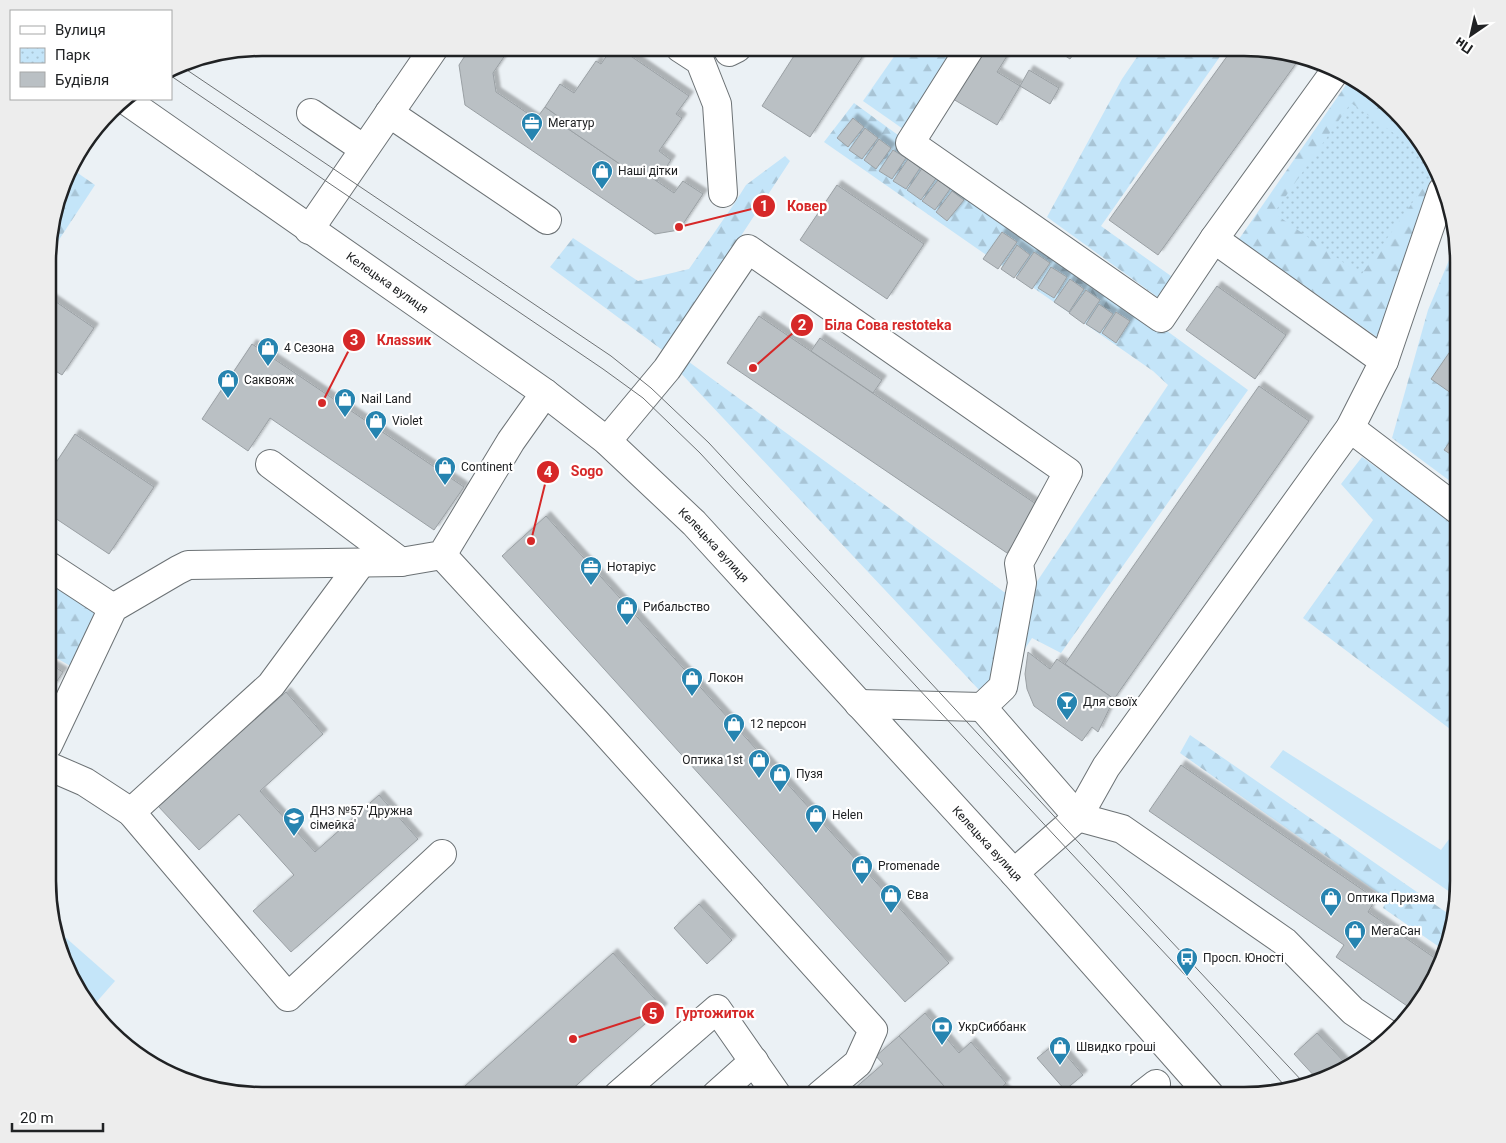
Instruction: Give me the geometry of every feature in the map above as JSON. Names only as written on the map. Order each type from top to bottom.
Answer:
[{"type":"main road","points":[[309,230],[428,56]]},
{"type":"main road","points":[[692,56],[700,61],[717,104],[723,193]]},
{"type":"main road","points":[[965,56],[910,143],[1161,318],[1214,239],[1331,76]]},
{"type":"main road","name":"Келецька вулиця","points":[[131,104],[545,393],[608,441],[694,523],[1014,873],[1202,1087]]},
{"type":"main road","points":[[310,113],[364,149]]},
{"type":"main road","points":[[389,113],[547,220]]},
{"type":"main road","points":[[1014,873],[1078,816],[1106,767],[1350,428],[1384,361],[1440,198]]},
{"type":"main road","points":[[1214,239],[1384,361]]},
{"type":"main road","points":[[608,441],[667,369],[748,249],[1068,472],[1019,564],[1022,583],[1003,687],[982,708]]},
{"type":"main road","points":[[442,556],[511,441],[545,393]]},
{"type":"main road","points":[[1350,428],[1450,504]]},
{"type":"main road","points":[[270,464],[400,562]]},
{"type":"main road","points":[[56,734],[113,608],[188,565],[400,562],[442,556]]},
{"type":"main road","points":[[442,556],[596,722],[873,1030],[858,1063],[830,1087]]},
{"type":"main road","points":[[132,812],[272,685],[361,563]]},
{"type":"main road","points":[[56,571],[113,608]]},
{"type":"main road","points":[[859,704],[982,708],[1078,816],[1122,829],[1285,942],[1353,1011],[1384,1031]]},
{"type":"main road","points":[[56,755],[86,782],[132,812],[288,997],[442,854]]},
{"type":"main road","points":[[627,1087],[717,1009],[772,1087]]},
{"type":"main road","points":[[725,1087],[754,1061]]},
{"type":"green space","points":[[894,56],[955,56],[906,131],[863,101]]},
{"type":"green space","points":[[1138,56],[1220,56],[1101,226],[1171,276],[1163,301],[1047,217],[1122,79]]},
{"type":"green space","points":[[1347,84],[1380,107],[1399,126],[1422,159],[1431,178],[1381,340],[1239,239]]},
{"type":"green space","points":[[854,103],[1248,390],[1061,653],[1032,638],[1015,664],[981,692],[676,368],[685,359],[1004,592],[1030,592],[1168,385],[1153,371],[824,142]]},
{"type":"green space","points":[[1351,103],[1415,148],[1431,177],[1361,275],[1274,213]]},
{"type":"green space","points":[[785,156],[790,161],[665,352],[550,267],[573,238],[638,281],[689,269],[746,185]]},
{"type":"green space","points":[[77,173],[95,185],[57,242],[63,209]]},
{"type":"green space","points":[[1450,258],[1450,481],[1392,438],[1428,310]]},
{"type":"green space","points":[[1362,457],[1450,520],[1450,729],[1303,618],[1373,520],[1341,484]]},
{"type":"green space","points":[[56,579],[100,608],[74,668],[56,658]]},
{"type":"green space","points":[[1190,735],[1447,913],[1439,947],[1383,908],[1387,899],[1180,753]]},
{"type":"green space","points":[[1283,750],[1441,850],[1450,838],[1449,892],[1270,767]]},
{"type":"green space","points":[[64,936],[115,981],[96,1002],[84,984],[72,960]]},
{"type":"building","points":[[465,56],[505,56],[493,73],[496,92],[536,119],[545,107],[566,122],[564,126],[633,173],[636,167],[674,193],[683,181],[703,194],[679,230],[655,234],[465,105],[459,65]]},
{"type":"building","points":[[606,56],[631,56],[689,96],[676,114],[682,118],[659,151],[671,160],[657,181],[636,167],[633,173],[564,126],[566,122],[545,107],[560,84],[574,93],[596,61],[601,64]]},
{"type":"building","points":[[794,56],[863,56],[810,137],[762,106]]},
{"type":"building","points":[[979,56],[1007,56],[997,72],[1020,86],[997,125],[953,99]]},
{"type":"building","points":[[1227,56],[1271,58],[1296,63],[1158,255],[1109,220]]},
{"type":"building","points":[[1029,70],[1059,88],[1050,104],[1020,86]]},
{"type":"building","points":[[853,118],[864,127],[848,147],[837,138]]},
{"type":"building","points":[[865,128],[878,138],[862,159],[849,150]]},
{"type":"building","points":[[879,139],[891,148],[876,169],[864,160]]},
{"type":"building","points":[[893,150],[906,158],[892,179],[879,171]]},
{"type":"building","points":[[908,159],[920,168],[906,189],[893,181]]},
{"type":"building","points":[[923,167],[937,177],[921,200],[907,190]]},
{"type":"building","points":[[938,180],[950,189],[935,210],[922,201]]},
{"type":"building","points":[[837,185],[924,244],[887,299],[800,240]]},
{"type":"building","points":[[952,191],[964,200],[947,221],[936,212]]},
{"type":"building","points":[[1002,232],[1017,242],[998,269],[983,259]]},
{"type":"building","points":[[1017,245],[1030,255],[1014,278],[1001,269]]},
{"type":"building","points":[[1034,252],[1050,263],[1032,289],[1016,278]]},
{"type":"building","points":[[1051,267],[1067,277],[1054,298],[1038,288]]},
{"type":"building","points":[[1070,279],[1084,289],[1069,312],[1054,302]]},
{"type":"building","points":[[1217,286],[1286,335],[1255,379],[1186,330]]},
{"type":"building","points":[[1086,290],[1100,300],[1084,324],[1069,313]]},
{"type":"building","points":[[56,302],[94,328],[62,375],[56,371]]},
{"type":"building","points":[[1099,304],[1113,314],[1100,333],[1086,324]]},
{"type":"building","points":[[1116,312],[1130,321],[1116,343],[1102,333]]},
{"type":"building","points":[[759,316],[1039,506],[1007,553],[727,363]]},
{"type":"building","points":[[820,338],[882,380],[873,393],[811,351]]},
{"type":"building","points":[[252,344],[464,487],[434,530],[270,418],[248,451],[202,419]]},
{"type":"building","points":[[1450,352],[1450,392],[1431,379]]},
{"type":"building","points":[[1259,386],[1309,421],[1114,699],[1065,664]]},
{"type":"building","points":[[75,434],[154,487],[109,554],[56,519],[56,462]]},
{"type":"building","points":[[1450,441],[1450,454],[1444,450]]},
{"type":"building","points":[[546,516],[949,963],[905,1002],[502,556]]},
{"type":"building","points":[[1028,652],[1050,669],[1057,659],[1114,699],[1098,732],[1092,727],[1082,741],[1034,706],[1027,689],[1025,674]]},
{"type":"building","points":[[56,668],[63,672],[56,682]]},
{"type":"building","points":[[286,692],[323,734],[260,791],[315,852],[379,795],[418,839],[291,952],[253,911],[294,875],[239,814],[199,850],[158,806]]},
{"type":"building","points":[[1181,765],[1376,899],[1368,912],[1435,958],[1415,995],[1407,1006],[1336,957],[1344,945],[1149,811]]},
{"type":"building","points":[[699,904],[732,940],[707,964],[674,928]]},
{"type":"building","points":[[613,953],[663,1008],[575,1087],[464,1087]]},
{"type":"building","points":[[925,1013],[959,1053],[971,1042],[1006,1083],[1002,1087],[945,1087],[899,1036]]},
{"type":"building","points":[[1317,1033],[1343,1061],[1313,1075],[1294,1054]]},
{"type":"building","points":[[899,1036],[945,1087],[856,1087],[883,1064],[876,1056]]},
{"type":"building","name":"Швидко гроші","points":[[1056,1043],[1083,1075],[1069,1087],[1062,1087],[1037,1058]]},
{"type":"tram line","points":[[187,70],[611,356],[651,388],[709,443],[1300,1079]]},
{"type":"tram line","points":[[173,77],[643,398],[700,453],[1187,977],[1283,1083]]},
{"type":"place","name":"Мегатур","points":[[532,142]]},
{"type":"place","name":"Наші дітки","points":[[602,190]]},
{"type":"place","name":"Ковер","points":[[679,227]]},
{"type":"place","name":"4 Сезона","points":[[268,367]]},
{"type":"place","name":"Біла Сова restoteka","points":[[753,368]]},
{"type":"place","name":"Саквояж","points":[[228,399]]},
{"type":"place","name":"Клаssик","points":[[322,403]]},
{"type":"place","name":"Nail Land","points":[[345,418]]},
{"type":"place","name":"Violet","points":[[376,440]]},
{"type":"place","name":"Continent","points":[[445,486]]},
{"type":"place","name":"Sogo","points":[[531,541]]},
{"type":"place","name":"Нотаріус","points":[[591,586]]},
{"type":"place","name":"Рибальство","points":[[627,626]]},
{"type":"place","name":"Локон","points":[[692,697]]},
{"type":"place","name":"Для своїх","points":[[1067,721]]},
{"type":"place","name":"12 персон","points":[[734,743]]},
{"type":"place","name":"Оптика 1st","points":[[759,779]]},
{"type":"place","name":"Пузя","points":[[780,793]]},
{"type":"place","name":"Helen","points":[[816,834]]},
{"type":"place","name":"ДНЗ №57 'Дружна сімейка'","points":[[294,837]]},
{"type":"place","name":"Promenade","points":[[862,885]]},
{"type":"place","name":"Єва","points":[[891,914]]},
{"type":"place","name":"Оптика Призма","points":[[1331,917]]},
{"type":"place","name":"МегаСан","points":[[1355,950]]},
{"type":"place","name":"Просп. Юності","points":[[1187,977]]},
{"type":"place","name":"Гуртожиток","points":[[573,1039]]},
{"type":"place","name":"УкрСиббанк","points":[[942,1046]]},
{"type":"place","name":"Швидко гроші","points":[[1060,1066]]}]
